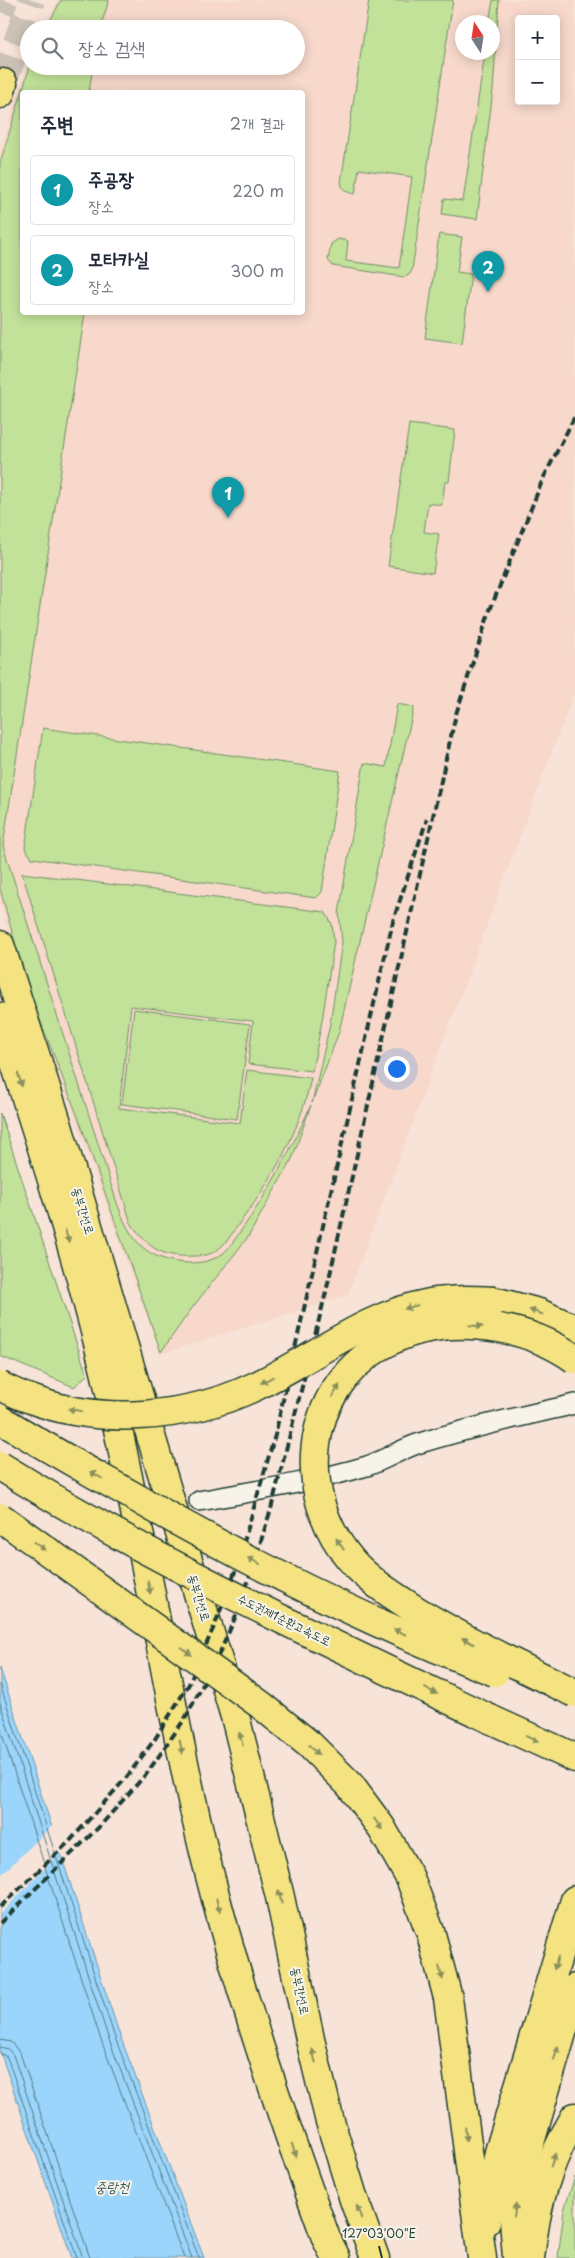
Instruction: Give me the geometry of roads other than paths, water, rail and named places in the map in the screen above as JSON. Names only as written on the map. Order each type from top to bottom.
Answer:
[{"type":"highway","name":"동부간선로","points":[[0,945],[55,1116],[236,1720],[278,1887],[310,2039],[329,2118],[354,2200],[375,2258]]},
{"type":"highway","name":"동부간선로","points":[[0,1017],[48,1168],[105,1370],[166,1678],[205,1857],[239,1982],[278,2105],[326,2238],[336,2258]]},
{"type":"highway","points":[[0,1386],[28,1398],[65,1408],[110,1415],[154,1414],[195,1407],[237,1395],[284,1372],[366,1324],[398,1311],[431,1302],[465,1300],[506,1303],[539,1313],[575,1329]]},
{"type":"highway","points":[[575,1359],[557,1348],[534,1338],[481,1326],[436,1327],[397,1338],[364,1358],[338,1387],[321,1424],[314,1449],[314,1478],[320,1504],[331,1529],[346,1553],[368,1577],[409,1606],[458,1635],[575,1692]]},
{"type":"highway","points":[[0,1419],[114,1486],[293,1582],[433,1647],[575,1704]]},
{"type":"highway","name":"수도권제1순환고속도로","points":[[0,1466],[202,1579],[295,1626],[575,1758]]},
{"type":"highway","points":[[0,1517],[261,1705],[310,1745],[350,1785],[381,1827],[410,1878],[431,1934],[448,1998],[482,2258]]},
{"type":"highway","points":[[482,2258],[488,2210],[499,2152],[575,1900]]},
{"type":"highway","points":[[517,2258],[514,2219],[520,2177],[575,1988]]},
{"type":"highway","points":[[530,2258],[537,2204],[558,2146],[575,2117]]},
{"type":"street","points":[[199,1501],[291,1485],[352,1470],[369,1465],[417,1444],[467,1429],[575,1404]]},
{"type":"water","name":"중랑천","points":[[0,1668],[119,2033],[204,2258],[72,2258],[5,2066],[0,2051]]},
{"type":"tunnel","points":[[0,12],[4,0]]},
{"type":"tunnel","points":[[25,20],[32,0]]},
{"type":"tunnel","points":[[3,83],[20,34]]},
{"type":"railway","points":[[0,1923],[100,1826],[147,1773],[186,1717],[221,1650],[241,1604],[271,1509],[326,1292],[456,714],[490,610],[543,479],[575,416]]},
{"type":"railway","points":[[0,1907],[69,1842],[126,1778],[155,1739],[189,1684],[216,1622],[236,1569],[275,1435],[393,921],[427,819]]},
{"type":"place","name":"모타카실","points":[[488,292]]},
{"type":"place","name":"주공장","points":[[228,518]]}]
